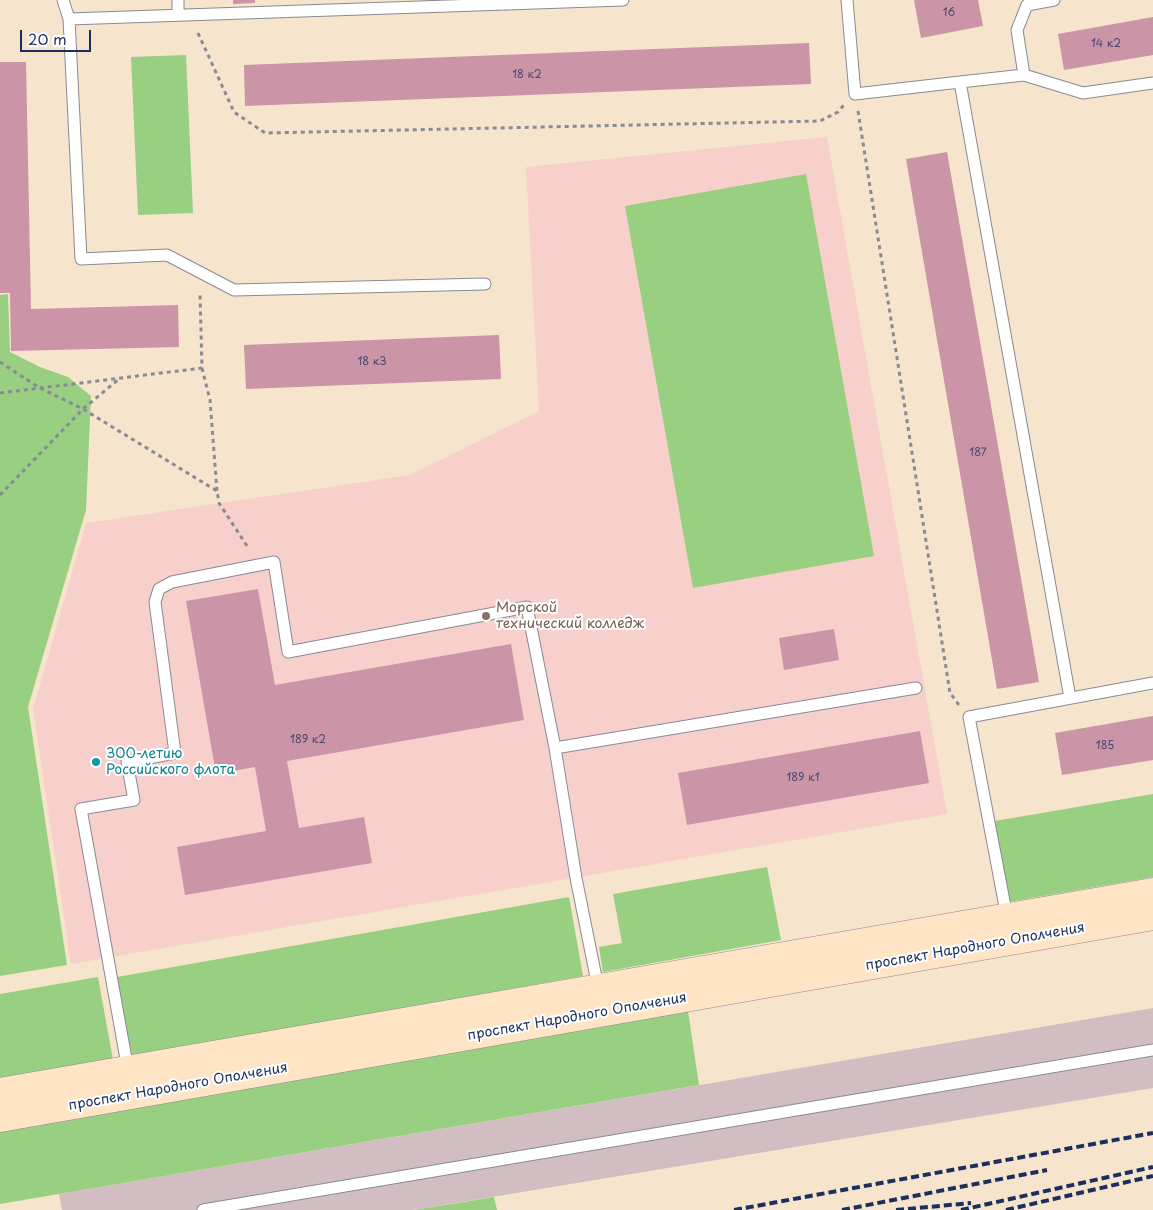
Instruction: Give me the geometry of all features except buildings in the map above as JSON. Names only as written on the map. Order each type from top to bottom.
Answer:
[{"type":"main road","name":"проспект Народного Ополчения","points":[[0,1092],[1153,892]]},
{"type":"main road","name":"проспект Народного Ополчения","points":[[0,1118],[1153,916]]},
{"type":"lane","points":[[63,0],[69,19],[81,259],[167,255],[234,290],[485,284]]},
{"type":"lane","points":[[178,0],[178,15]]},
{"type":"lane","points":[[69,19],[623,0]]},
{"type":"lane","points":[[847,0],[855,94],[1024,75],[1083,93],[1153,83]]},
{"type":"lane","points":[[1024,75],[1017,30],[1027,5],[1054,0]]},
{"type":"lane","points":[[960,82],[1070,698]]},
{"type":"lane","points":[[128,1070],[81,809],[134,800],[127,762],[175,754],[155,602],[159,589],[172,582],[274,562],[288,652],[527,607],[555,748],[576,878],[598,987]]},
{"type":"lane","points":[[1007,917],[969,718],[1153,683]]},
{"type":"lane","points":[[555,748],[916,688]]},
{"type":"lane","points":[[203,1210],[1153,1050]]},
{"type":"path","points":[[190,15],[234,112],[265,133],[820,121],[838,112],[855,94]]},
{"type":"path","points":[[855,94],[950,693]]},
{"type":"path","points":[[200,273],[202,368],[210,400],[219,503],[259,565]]},
{"type":"path","points":[[0,362],[38,387],[83,409],[217,491]]},
{"type":"path","points":[[0,393],[202,368]]},
{"type":"path","points":[[0,495],[83,409],[119,378]]},
{"type":"shaded area","name":"Морской технический колледж","points":[[827,137],[947,814],[71,964],[33,709],[86,523],[410,475],[539,411],[526,167]]},
{"type":"shaded area","points":[[1153,1008],[1153,1088],[413,1210],[62,1210],[59,1194]]},
{"type":"green space","points":[[186,55],[193,213],[138,215],[131,57]]},
{"type":"green space","points":[[806,174],[874,556],[693,588],[625,206]]},
{"type":"green space","points":[[8,294],[10,352],[40,367],[68,377],[91,396],[86,510],[28,707],[67,965],[0,976],[0,295]]},
{"type":"green space","points":[[1153,794],[1153,877],[1008,902],[995,821]]},
{"type":"green space","points":[[767,867],[781,940],[603,972],[599,947],[622,943],[613,894]]},
{"type":"green space","points":[[569,897],[583,976],[132,1056],[117,977]]},
{"type":"green space","points":[[98,977],[113,1060],[0,1079],[0,994]]},
{"type":"green space","points":[[688,1011],[699,1085],[0,1204],[0,1131]]},
{"type":"green space","points":[[494,1197],[497,1210],[414,1210]]},
{"type":"railway","points":[[734,1210],[1153,1133]]},
{"type":"railway","points":[[961,1210],[1153,1167]]},
{"type":"railway","points":[[842,1210],[1047,1170]]},
{"type":"railway","points":[[1006,1210],[1153,1176]]},
{"type":"railway","points":[[896,1210],[971,1203]]},
{"type":"place","name":"Морской технический колледж","points":[[486,616]]},
{"type":"place","name":"300-летию Российского флота","points":[[96,762]]}]
